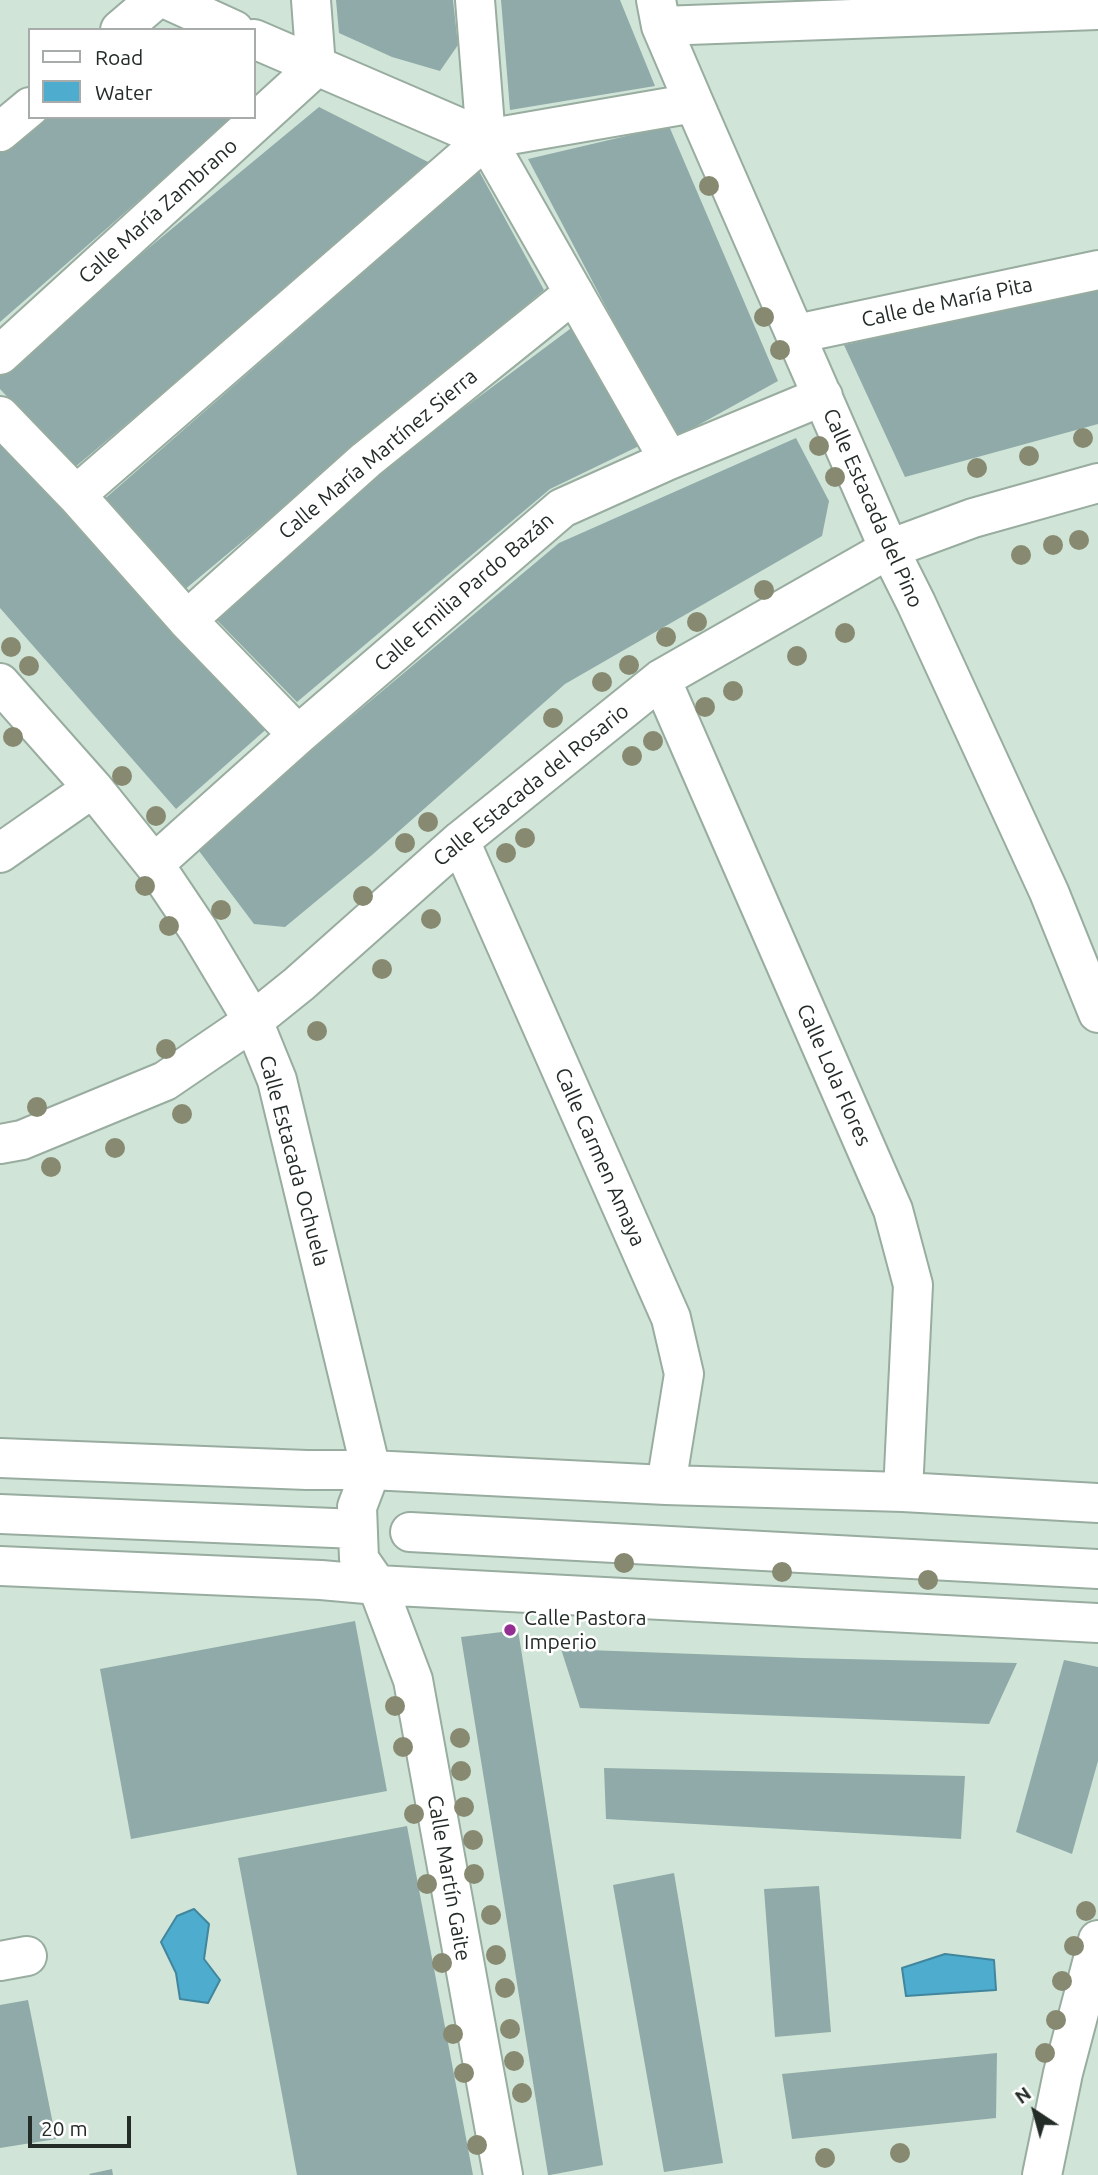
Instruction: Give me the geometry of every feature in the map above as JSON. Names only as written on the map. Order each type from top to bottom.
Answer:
[{"type":"street","points":[[122,28],[155,0]]},
{"type":"street","points":[[169,0],[230,28]]},
{"type":"street","points":[[311,0],[316,67]]},
{"type":"street","points":[[475,0],[486,139],[669,460]]},
{"type":"street","points":[[659,13],[1098,10]]},
{"type":"street","name":"Calle Estacada del Pino","points":[[659,13],[694,103],[889,549],[1049,892],[1098,1013]]},
{"type":"street","points":[[256,40],[486,139]]},
{"type":"street","name":"Calle María Zambrano","points":[[0,355],[316,67]]},
{"type":"street","points":[[76,495],[486,139],[694,103]]},
{"type":"street","points":[[0,132],[28,109]]},
{"type":"street","name":"Calle de María Pita","points":[[796,334],[1098,270]]},
{"type":"street","name":"Calle María Martínez Sierra","points":[[187,620],[366,460],[573,293]]},
{"type":"street","name":"Calle Emilia Pardo Bazán","points":[[154,864],[298,735],[562,508],[823,396]]},
{"type":"street","points":[[0,416],[76,495],[187,620],[298,735]]},
{"type":"street","name":"Calle Estacada del Rosario","points":[[0,1144],[22,1140],[165,1081],[253,1021],[299,985],[460,841],[661,679],[889,549],[973,518],[1098,484]]},
{"type":"street","name":"Calle Lola Flores","points":[[661,679],[893,1210],[913,1285],[903,1492]]},
{"type":"street","name":"Calle Estacada Ochuela","points":[[0,682],[93,788],[154,864],[199,931],[253,1021],[277,1080],[371,1470]]},
{"type":"street","points":[[0,853],[93,788]]},
{"type":"street","name":"Calle Carmen Amaya","points":[[460,841],[671,1318],[684,1374],[666,1485]]},
{"type":"street","points":[[0,1458],[371,1470],[666,1485],[903,1492],[1098,1503]]},
{"type":"street","points":[[371,1470],[406,1500],[410,1532],[411,1563],[377,1585]]},
{"type":"street","name":"Calle Martín Gaite","points":[[371,1470],[357,1507],[359,1559],[377,1585],[413,1680],[503,2175]]},
{"type":"street","points":[[0,1514],[357,1529]]},
{"type":"street","points":[[410,1532],[1098,1569]]},
{"type":"street","points":[[0,1566],[321,1580],[1098,1623]]},
{"type":"street","points":[[1042,2175],[1063,2073],[1098,1940]]},
{"type":"water","points":[[194,1909],[209,1924],[204,1959],[220,1980],[208,2003],[180,1999],[176,1973],[161,1942],[177,1916]]},
{"type":"water","points":[[945,1954],[994,1960],[996,1990],[906,1996],[902,1968]]},
{"type":"building","points":[[336,0],[453,0],[458,45],[440,71],[392,57],[339,33]]},
{"type":"building","points":[[501,0],[620,0],[655,86],[510,110]]},
{"type":"building","points":[[319,107],[434,165],[74,468],[0,389],[0,371]]},
{"type":"building","points":[[42,119],[232,119],[0,322],[0,153]]},
{"type":"building","points":[[669,126],[778,381],[675,438],[528,159]]},
{"type":"building","points":[[479,171],[544,290],[183,591],[100,503]]},
{"type":"building","points":[[1098,289],[1098,424],[905,477],[844,345]]},
{"type":"building","points":[[574,326],[639,446],[550,489],[297,702],[212,615],[397,458]]},
{"type":"building","points":[[796,438],[829,501],[822,536],[565,684],[372,855],[285,927],[254,924],[196,847],[559,543]]},
{"type":"building","points":[[0,440],[271,725],[176,809],[0,608]]},
{"type":"building","points":[[355,1621],[387,1791],[131,1839],[100,1669]]},
{"type":"building","points":[[518,1630],[603,2165],[550,2175],[461,1637]]},
{"type":"building","points":[[561,1649],[1017,1663],[989,1724],[580,1708]]},
{"type":"building","points":[[1064,1660],[1098,1667],[1098,1761],[1072,1854],[1016,1832]]},
{"type":"building","points":[[604,1768],[965,1776],[961,1839],[606,1819]]},
{"type":"building","points":[[407,1826],[473,2175],[297,2175],[238,1858]]},
{"type":"building","points":[[674,1873],[723,2163],[664,2172],[613,1885]]},
{"type":"building","points":[[819,1886],[831,2032],[775,2037],[764,1889]]},
{"type":"building","points":[[28,2000],[56,2139],[0,2148],[0,2005]]},
{"type":"building","points":[[997,2053],[996,2118],[792,2139],[782,2074]]},
{"type":"building","points":[[112,2169],[113,2175],[89,2174]]},
{"type":"place","name":"Calle Pastora Imperio","points":[[510,1630]]}]
